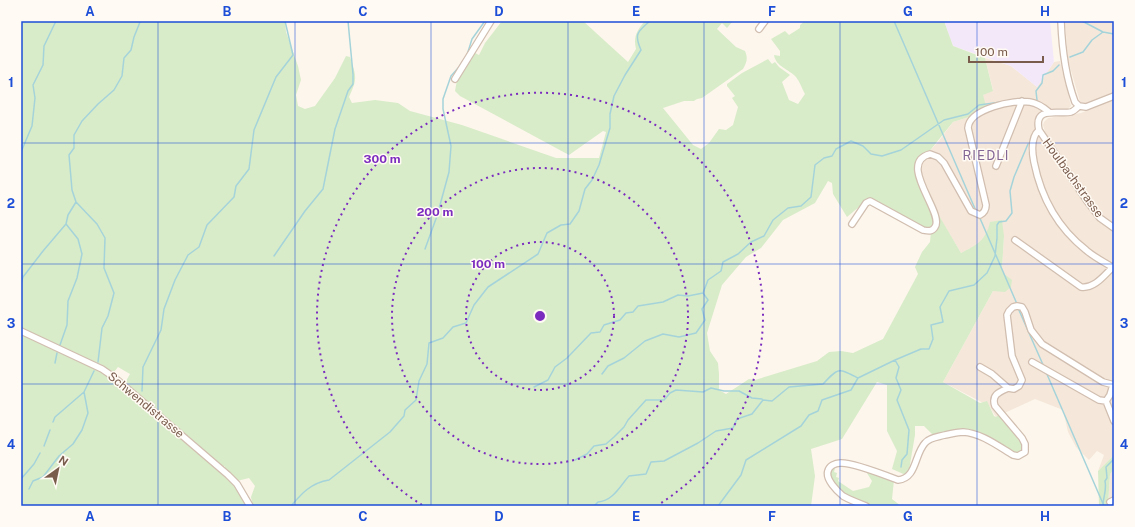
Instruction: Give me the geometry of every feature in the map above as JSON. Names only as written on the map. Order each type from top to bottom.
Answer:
[{"type":"street","points":[[455,79],[490,21]]},
{"type":"street","points":[[759,29],[765,21]]},
{"type":"street","points":[[1061,21],[1062,49],[1065,68],[1075,102],[1079,106],[1086,107],[1114,96]]},
{"type":"street","points":[[852,224],[866,203],[870,201],[923,230],[928,231],[933,229],[936,224],[936,218],[926,195],[918,168],[918,163],[922,158],[930,154],[938,157],[944,162],[971,211],[980,215],[983,213],[986,206],[968,128],[969,121],[972,117],[1003,104],[1022,101],[1037,104],[1049,112],[1071,112],[1079,106]]},
{"type":"street","points":[[996,166],[1022,101]]},
{"type":"street","name":"Houlbachstrasse","points":[[1049,112],[1041,118],[1038,126],[1039,130],[1100,218],[1114,228]]},
{"type":"street","points":[[1015,240],[1081,287],[1090,287],[1113,267],[1075,241],[1050,208],[1040,187],[1032,154],[1033,144],[1039,130]]},
{"type":"street","points":[[866,506],[844,496],[839,492],[828,478],[827,473],[831,466],[837,463],[844,463],[898,480],[904,479],[909,477],[912,472],[916,458],[926,441],[932,438],[961,432],[983,438],[1018,456],[1025,452],[1026,444],[995,406],[994,401],[996,394],[1008,388],[1016,389],[1022,382],[1012,356],[1007,315],[1013,307],[1017,306],[1023,309],[1031,330],[1042,344],[1097,378],[1114,385],[1106,401]]},
{"type":"street","name":"Schwendistrasse","points":[[21,332],[102,369],[115,378],[228,475],[237,484],[250,506]]},
{"type":"street","points":[[1032,362],[1099,400],[1106,401]]},
{"type":"street","points":[[980,367],[992,374],[1008,388]]},
{"type":"street","points":[[1106,401],[1114,421]]},
{"type":"shaded area","points":[[944,21],[1050,21],[1054,62],[1037,87],[1011,66],[953,46]]},
{"type":"shaded area","points":[[1065,21],[1114,21],[1114,92],[1085,104],[1080,102],[1068,60]]},
{"type":"shaded area","points":[[985,58],[1011,66],[1037,87],[1054,62],[1060,61],[1071,106],[1068,109],[1053,109],[1037,103],[1041,112],[1028,150],[1036,181],[1042,198],[1058,225],[1069,238],[1092,252],[1077,239],[1053,210],[1040,181],[1034,150],[1037,136],[1039,136],[1105,225],[1114,231],[1114,455],[1098,471],[1104,455],[1097,451],[1089,460],[1076,447],[1068,432],[1063,410],[1035,399],[996,417],[989,406],[943,382],[993,291],[1004,274],[1002,269],[1004,236],[988,232],[977,245],[961,253],[928,198],[920,175],[920,163],[953,122],[969,117],[976,112],[983,95],[993,90]]},
{"type":"shaded area","points":[[1114,99],[1114,225],[1104,219],[1088,198],[1045,136],[1043,125],[1048,118],[1081,113]]},
{"type":"shaded area","points":[[1114,469],[1114,506],[1108,506],[1110,474]]},
{"type":"green space","points":[[21,21],[285,21],[286,32],[298,66],[301,80],[296,95],[298,106],[305,109],[315,106],[335,78],[346,56],[350,57],[355,73],[354,85],[349,97],[352,103],[375,100],[398,103],[410,111],[462,125],[556,158],[599,158],[606,132],[603,131],[569,155],[460,96],[455,91],[457,80],[475,53],[479,55],[485,43],[502,21],[583,21],[628,62],[636,49],[636,34],[645,21],[733,21],[727,28],[722,23],[717,29],[736,47],[745,51],[747,60],[743,69],[702,98],[694,101],[684,101],[663,108],[693,145],[701,149],[709,143],[719,129],[726,130],[733,125],[738,107],[732,98],[735,96],[727,84],[742,73],[768,59],[772,64],[775,62],[790,75],[782,82],[789,100],[798,104],[805,94],[796,77],[780,65],[775,59],[774,55],[780,56],[780,51],[771,39],[785,31],[789,35],[800,28],[800,25],[805,21],[944,21],[953,46],[985,58],[993,91],[983,95],[986,106],[969,117],[953,122],[928,153],[918,158],[917,170],[919,182],[933,212],[935,223],[934,226],[925,229],[871,199],[866,201],[847,217],[833,194],[832,183],[828,181],[815,203],[783,220],[761,248],[746,257],[722,285],[707,333],[710,351],[718,363],[719,390],[726,394],[749,379],[755,380],[817,361],[829,352],[841,351],[853,353],[883,339],[918,274],[915,267],[922,252],[930,242],[931,232],[937,224],[937,217],[934,207],[961,253],[972,247],[983,238],[990,222],[1002,220],[1004,236],[1002,269],[1004,274],[1012,280],[1011,287],[1005,292],[993,291],[943,382],[980,403],[987,401],[994,416],[996,417],[1000,414],[1016,430],[1024,445],[1024,450],[1019,455],[1013,454],[970,431],[962,430],[934,436],[924,426],[915,426],[915,435],[908,476],[892,469],[897,451],[887,431],[887,385],[877,382],[842,439],[811,449],[815,476],[811,506],[252,506],[250,502],[252,502],[251,497],[255,486],[249,478],[237,481],[225,471],[225,466],[222,468],[220,467],[135,394],[126,381],[130,374],[118,367],[111,376],[235,483],[249,506],[21,506]]},
{"type":"green space","points":[[1114,455],[1114,469],[1110,474],[1108,506],[1099,506],[1098,471]]},
{"type":"green space","points":[[836,465],[834,472],[837,473],[836,477],[839,478],[838,481],[853,491],[869,487],[872,481],[865,470],[894,480],[892,499],[901,506],[868,506],[845,496],[832,483],[829,472]]},
{"type":"waterway","points":[[21,152],[32,126],[35,98],[33,85],[43,65],[44,46],[56,21]]},
{"type":"waterway","points":[[98,362],[102,328],[108,316],[114,293],[104,268],[105,238],[97,224],[76,202],[72,190],[69,155],[74,148],[74,135],[82,121],[114,90],[122,76],[124,58],[131,50],[134,37],[140,22],[142,21]]},
{"type":"waterway","points":[[142,391],[143,367],[161,330],[164,309],[175,280],[188,255],[199,247],[207,225],[234,197],[236,186],[249,169],[254,130],[276,77],[293,55],[285,21]]},
{"type":"waterway","points":[[274,256],[305,211],[323,189],[335,129],[348,91],[353,84],[348,21]]},
{"type":"waterway","points":[[425,249],[437,216],[449,172],[451,146],[443,109],[443,99],[451,76],[467,55],[472,39],[485,21]]},
{"type":"waterway","points":[[291,506],[307,489],[323,481],[329,480],[390,432],[404,416],[405,410],[416,400],[419,381],[427,364],[429,343],[443,338],[453,327],[466,323],[474,305],[488,287],[538,254],[547,233],[561,225],[570,224],[579,211],[585,189],[592,180],[599,165],[610,128],[610,114],[614,96],[641,50],[637,37],[638,34],[650,21]]},
{"type":"waterway","points":[[894,21],[976,211]]},
{"type":"waterway","points":[[1082,21],[1103,32],[1114,34]]},
{"type":"waterway","points":[[1070,57],[1083,52],[1092,40],[1103,32]]},
{"type":"waterway","points":[[1037,100],[1036,91],[1042,83],[1043,75],[1053,71],[1059,65]]},
{"type":"waterway","points":[[703,293],[708,280],[721,271],[723,262],[738,254],[751,242],[764,236],[773,220],[788,208],[801,206],[811,197],[815,165],[824,158],[832,156],[836,149],[851,141],[863,146],[871,154],[882,156],[901,150],[944,120],[968,114],[979,105],[1001,102]]},
{"type":"waterway","points":[[718,506],[741,475],[746,460],[801,426],[809,415],[818,411],[822,400],[851,390],[858,378],[895,360],[921,349],[929,349],[933,339],[931,325],[943,322],[940,307],[949,291],[974,285],[987,273],[995,256],[997,225],[999,222],[1006,221],[1012,213],[1010,191],[1014,177],[1028,144]]},
{"type":"waterway","points":[[21,284],[23,277],[66,224],[68,215],[76,202]]},
{"type":"waterway","points":[[979,216],[1017,304]]},
{"type":"waterway","points":[[60,345],[67,325],[68,301],[77,278],[82,254],[78,239],[66,224]]},
{"type":"waterway","points":[[602,374],[608,366],[624,358],[645,341],[663,334],[679,337],[696,333],[705,320],[702,309],[708,300],[703,293]]},
{"type":"waterway","points":[[534,387],[548,380],[555,367],[567,358],[591,333],[600,332],[604,325],[620,320],[626,313],[633,312],[638,306],[663,302],[678,295],[688,296],[703,293]]},
{"type":"waterway","points":[[1018,308],[1044,367]]},
{"type":"waterway","points":[[55,363],[57,353]]},
{"type":"waterway","points":[[895,360],[899,367],[896,378],[901,390],[897,400],[909,430],[907,454],[902,460],[901,467]]},
{"type":"waterway","points":[[53,422],[55,417],[84,392],[94,371]]},
{"type":"waterway","points":[[594,506],[598,502],[612,496],[629,476],[646,474],[651,462],[664,461],[698,443],[716,431],[733,428],[737,419],[752,414],[763,400],[772,401],[789,387],[823,384],[832,374],[839,371],[846,372],[858,378]]},
{"type":"waterway","points":[[1046,372],[1104,506]]},
{"type":"waterway","points":[[575,460],[587,454],[594,446],[606,444],[624,427],[628,420],[646,400],[664,400],[670,393],[676,390],[703,392],[711,388],[724,391],[739,391],[752,398],[762,399]]},
{"type":"waterway","points":[[29,489],[33,481],[43,477],[59,456],[73,444],[82,430],[88,413],[84,392]]},
{"type":"waterway","points":[[44,446],[50,430]]},
{"type":"waterway","points":[[21,479],[34,464],[40,453]]},
{"type":"waterway","points":[[1103,506],[1106,488],[1105,481],[1107,478],[1106,467],[1114,459]]},
{"type":"district","name":"RIEDLI","points":[[986,155]]}]
